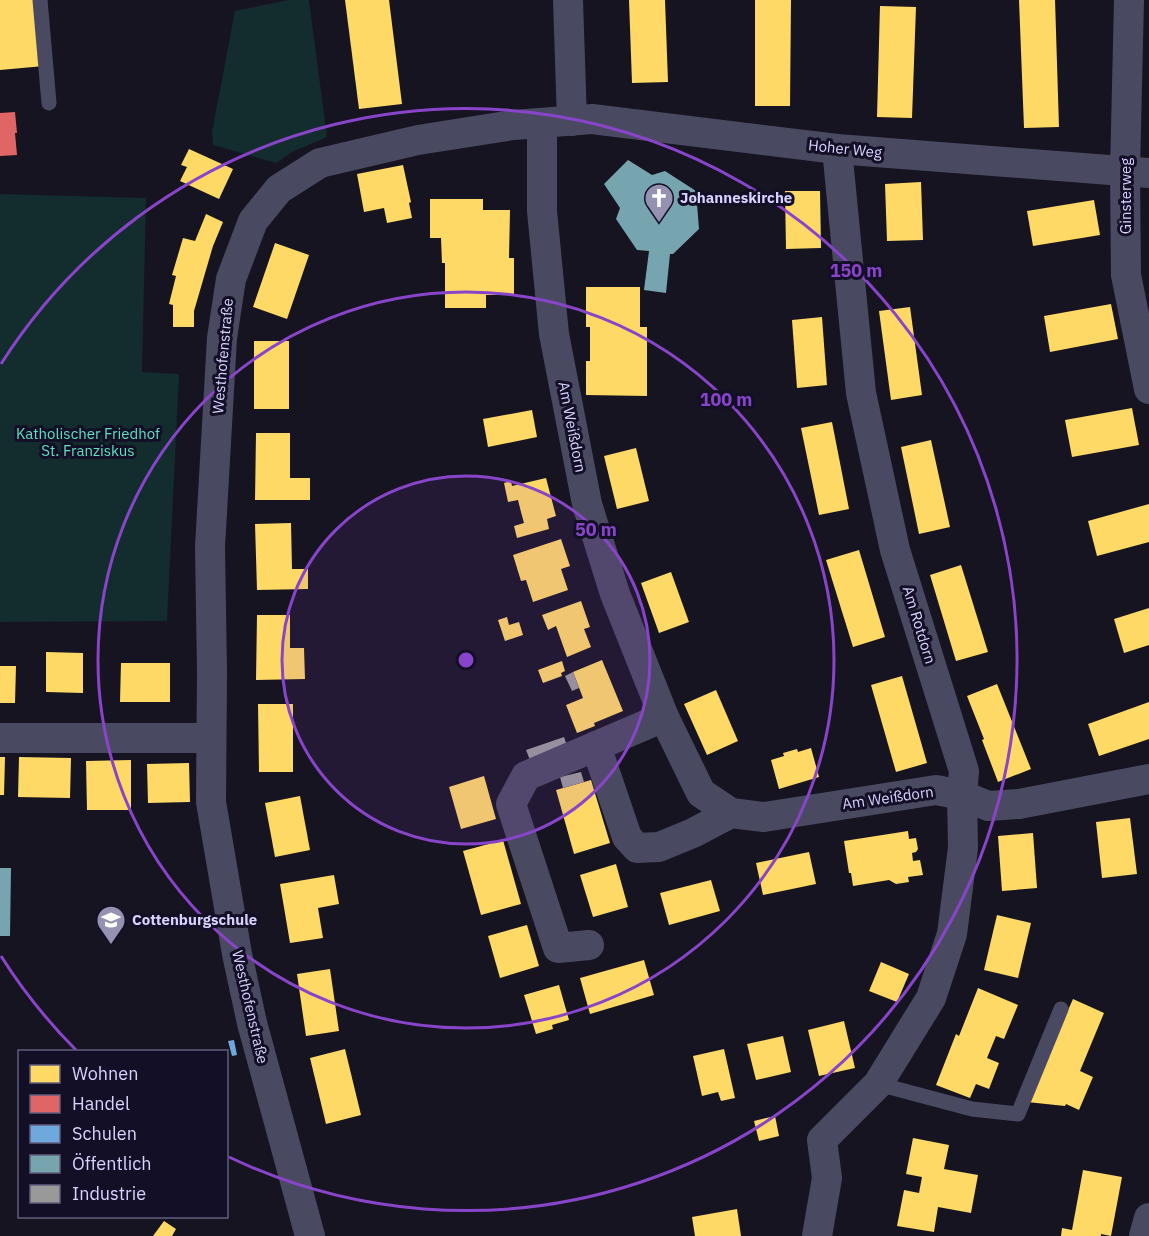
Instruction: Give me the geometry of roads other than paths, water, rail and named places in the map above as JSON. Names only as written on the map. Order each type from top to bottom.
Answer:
[{"type":"street","points":[[568,0],[572,121]]},
{"type":"street","name":"Ginsterweg","points":[[1129,0],[1137,172],[1126,275],[1149,389]]},
{"type":"street","name":"Hoher Weg","points":[[542,124],[592,119],[837,149],[1137,172]]},
{"type":"street","name":"Am Weißdorn","points":[[542,124],[542,211],[554,334],[587,504],[615,594],[664,717],[701,793],[731,813],[764,817],[936,790],[962,795],[988,806],[1019,804],[1149,779]]},
{"type":"street","name":"Westhofenstraße","points":[[310,1236],[263,1068],[237,954],[211,802],[210,547],[222,338],[231,279],[253,221],[279,189],[320,163],[418,140],[513,125],[542,124]]},
{"type":"street","name":"Am Rotdorn","points":[[817,1236],[827,1178],[822,1140],[878,1083],[931,998],[952,934],[963,848],[964,771],[895,550],[861,393],[837,149]]},
{"type":"street","points":[[589,945],[558,948],[511,804],[526,776],[664,717]]},
{"type":"street","points":[[0,738],[211,738]]},
{"type":"street","points":[[596,746],[627,837],[637,848],[659,847],[693,833],[731,813]]},
{"type":"street","points":[[1144,1236],[1149,1218]]},
{"type":"lane","points":[[40,0],[49,103]]},
{"type":"lane","points":[[878,1083],[972,1109],[1017,1114],[1061,1009]]},
{"type":"place","name":"Johanneskirche","points":[[659,224]]},
{"type":"place","name":"Cottenburgschule","points":[[111,946]]},
{"type":"park label","name":"Katholischer Friedhof St. Franziskus","points":[[88,442]]}]
